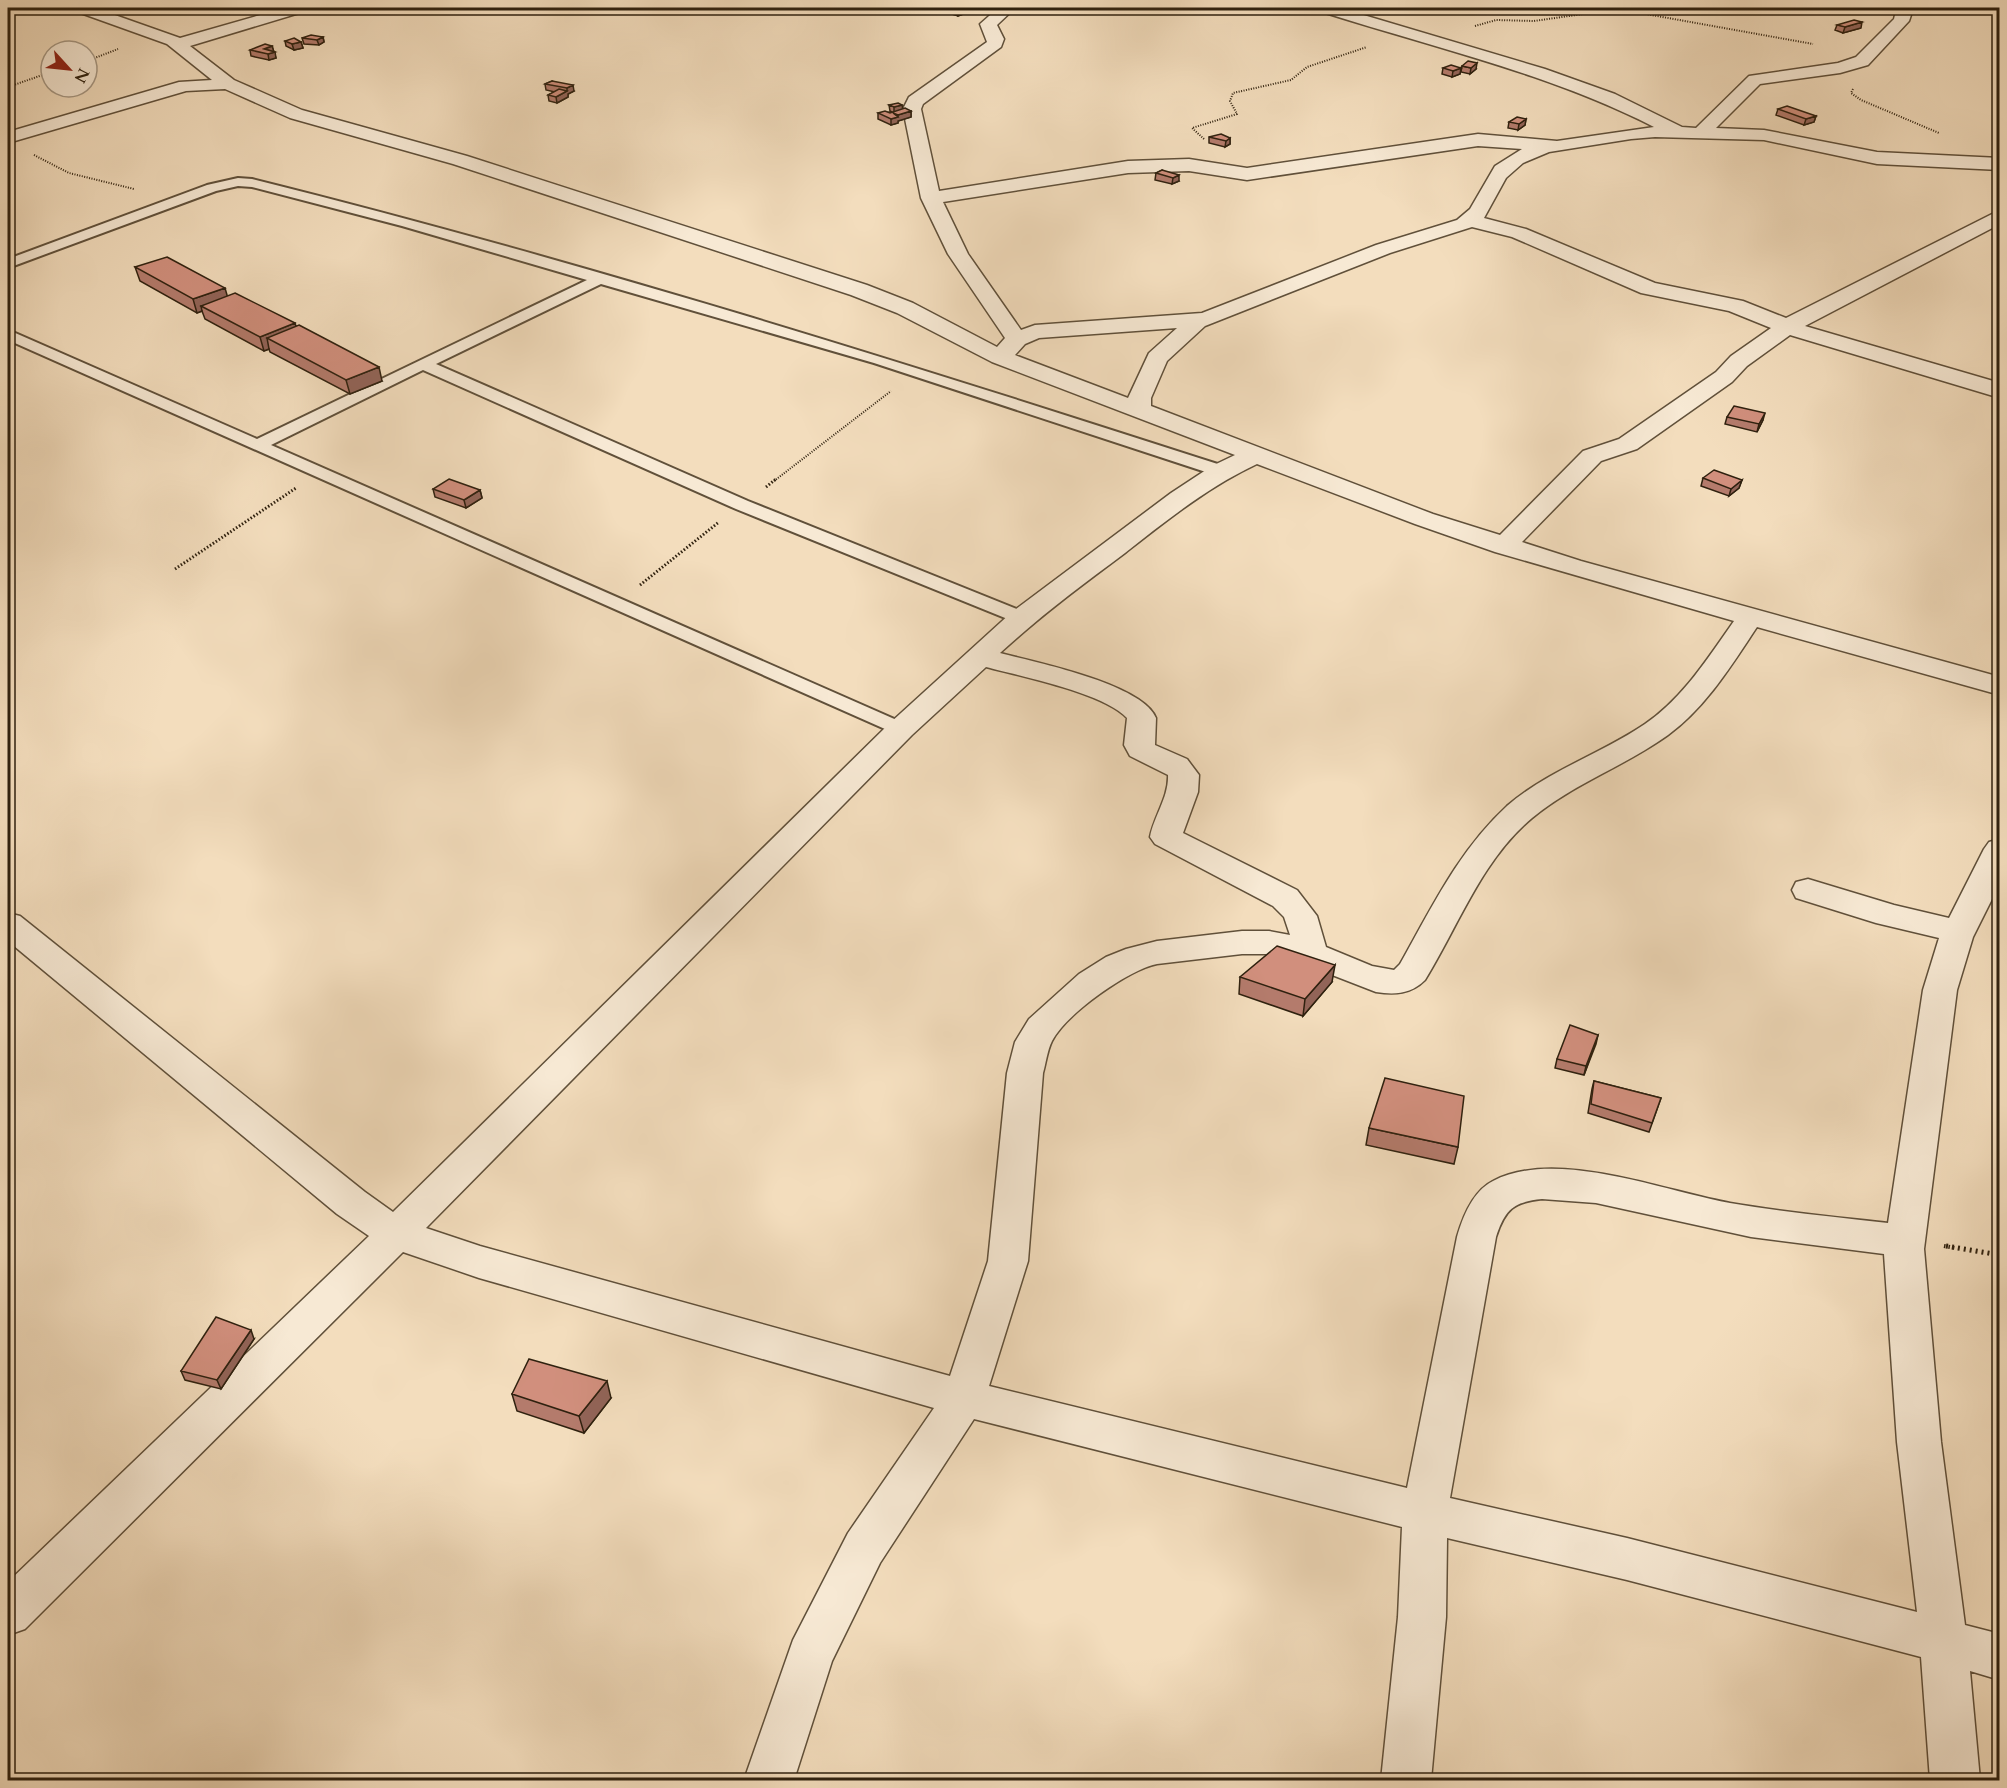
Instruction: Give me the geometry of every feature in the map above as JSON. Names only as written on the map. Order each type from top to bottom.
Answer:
[{"type":"street","points":[[81,8],[178,44],[227,84],[296,114],[460,160],[673,232],[859,290],[905,308],[1000,357],[1253,456],[1504,546],[2000,686]]},
{"type":"street","points":[[178,44],[300,8]]},
{"type":"street","points":[[1007,8],[986,14],[988,26],[996,39],[995,44],[914,105],[918,148],[931,198],[958,254],[1017,339]]},
{"type":"street","points":[[1325,8],[1528,70],[1610,99],[1679,132]]},
{"type":"street","points":[[1702,132],[1755,80],[1840,68],[1868,57],[1901,21],[1903,15],[1899,8]]},
{"type":"street","points":[[8,138],[185,86],[227,84]]},
{"type":"street","points":[[1471,221],[1481,208],[1496,178],[1514,160],[1545,147],[1631,134],[1702,132],[1764,135],[1877,158],[2000,164]]},
{"type":"street","points":[[931,198],[1128,167],[1189,165],[1247,174],[1478,140],[1545,147]]},
{"type":"street","points":[[1504,546],[1592,456],[1628,444],[1724,377],[1738,361],[1788,326],[2000,216]]},
{"type":"street","points":[[1000,357],[1017,339],[1047,330],[1197,321],[1383,249],[1471,221],[1519,232],[1649,288],[1735,306],[1788,326],[2000,391]]},
{"type":"street","points":[[1139,410],[1139,398],[1157,358],[1197,321]]},
{"type":"street","points":[[8,1613],[396,1234],[901,729],[1022,618],[1180,498],[1221,471],[1253,456]]},
{"type":"street","points":[[768,1780],[810,1656],[864,1548],[964,1398],[1008,1261],[1024,1073],[1031,1048],[1041,1028],[1099,979],[1128,961],[1157,953],[1242,942],[1276,943],[1310,952],[1366,978],[1393,982],[1403,981],[1413,972],[1476,860],[1503,827],[1534,802],[1629,746],[1676,713],[1699,687],[1752,615]]},
{"type":"street","points":[[980,656],[1119,697],[1140,712],[1142,720],[1138,740],[1141,750],[1180,768],[1185,776],[1184,787],[1166,837],[1177,845],[1290,902],[1302,915],[1310,952]]},
{"type":"street","points":[[1955,1780],[1944,1643],[1918,1442],[1905,1240],[1940,990],[1959,932],[2000,849]]},
{"type":"street","points":[[1808,890],[1888,915],[1959,932]]},
{"type":"street","points":[[8,924],[351,1203],[396,1234],[479,1262],[964,1398],[1425,1513],[1627,1559],[1820,1607],[2000,1657]]},
{"type":"street","points":[[1406,1780],[1422,1617],[1425,1513],[1474,1246],[1480,1221],[1495,1199],[1517,1187],[1569,1185],[1787,1227],[1905,1240]]},
{"type":"lane","points":[[8,264],[225,184],[252,183],[407,223],[915,372],[1221,471]]},
{"type":"lane","points":[[257,445],[600,279]]},
{"type":"lane","points":[[8,335],[901,729]]},
{"type":"lane","points":[[424,365],[742,505],[1022,618]]},
{"type":"path","points":[[8,16],[42,8]]},
{"type":"path","points":[[1189,165],[1206,143],[1191,128],[1237,114],[1230,101],[1233,93],[1291,80],[1314,64],[1410,35],[1463,29],[1496,20],[1534,21],[1618,9],[1740,33],[1824,46],[1868,57],[1872,64],[1872,74],[1852,90],[1854,96],[1941,134]]},
{"type":"path","points":[[8,87],[39,76]]},
{"type":"path","points":[[8,138],[41,160],[66,172],[110,184],[184,199]]},
{"type":"path","points":[[616,604],[915,372]]},
{"type":"path","points":[[175,569],[319,473]]},
{"type":"path","points":[[1905,1240],[2000,1254]]},
{"type":"building","points":[[1854,20],[1862,22],[1845,27],[1837,25]]},
{"type":"building","points":[[311,35],[323,37],[317,40],[302,38]]},
{"type":"building","points":[[294,38],[301,42],[292,44],[285,41]]},
{"type":"building","points":[[265,44],[272,46],[264,49],[275,52],[268,54],[250,50]]},
{"type":"building","points":[[1468,61],[1477,63],[1471,68],[1462,66]]},
{"type":"building","points":[[1451,65],[1461,68],[1453,71],[1443,68]]},
{"type":"building","points":[[552,81],[573,85],[567,88],[545,84]]},
{"type":"building","points":[[559,89],[567,91],[556,97],[548,95]]},
{"type":"building","points":[[898,103],[902,105],[894,107],[889,105]]},
{"type":"building","points":[[1787,106],[1816,116],[1806,119],[1778,109]]},
{"type":"building","points":[[905,108],[911,111],[898,115],[893,113],[898,117],[891,119],[878,113],[885,111],[890,113]]},
{"type":"building","points":[[1517,117],[1526,119],[1519,124],[1509,122]]},
{"type":"building","points":[[1221,134],[1230,138],[1226,141],[1209,137]]},
{"type":"building","points":[[1162,170],[1179,175],[1173,178],[1156,173]]},
{"type":"building","points":[[167,257],[225,288],[193,299],[135,267]]},
{"type":"building","points":[[235,293],[295,323],[260,337],[201,306]]},
{"type":"building","points":[[299,325],[379,367],[346,380],[267,338]]},
{"type":"building","points":[[1734,406],[1765,413],[1759,424],[1727,417]]},
{"type":"building","points":[[1714,470],[1742,480],[1731,489],[1703,478]]},
{"type":"building","points":[[449,479],[480,490],[464,500],[433,489]]},
{"type":"building","points":[[1277,946],[1335,965],[1305,999],[1240,977]]},
{"type":"building","points":[[1570,1025],[1598,1035],[1586,1066],[1557,1059]]},
{"type":"building","points":[[1385,1078],[1464,1096],[1458,1147],[1369,1128]]},
{"type":"building","points":[[1594,1081],[1661,1098],[1652,1123],[1591,1104]]},
{"type":"building","points":[[216,1317],[251,1330],[217,1380],[181,1371]]},
{"type":"building","points":[[529,1359],[607,1381],[579,1416],[512,1394]]}]
